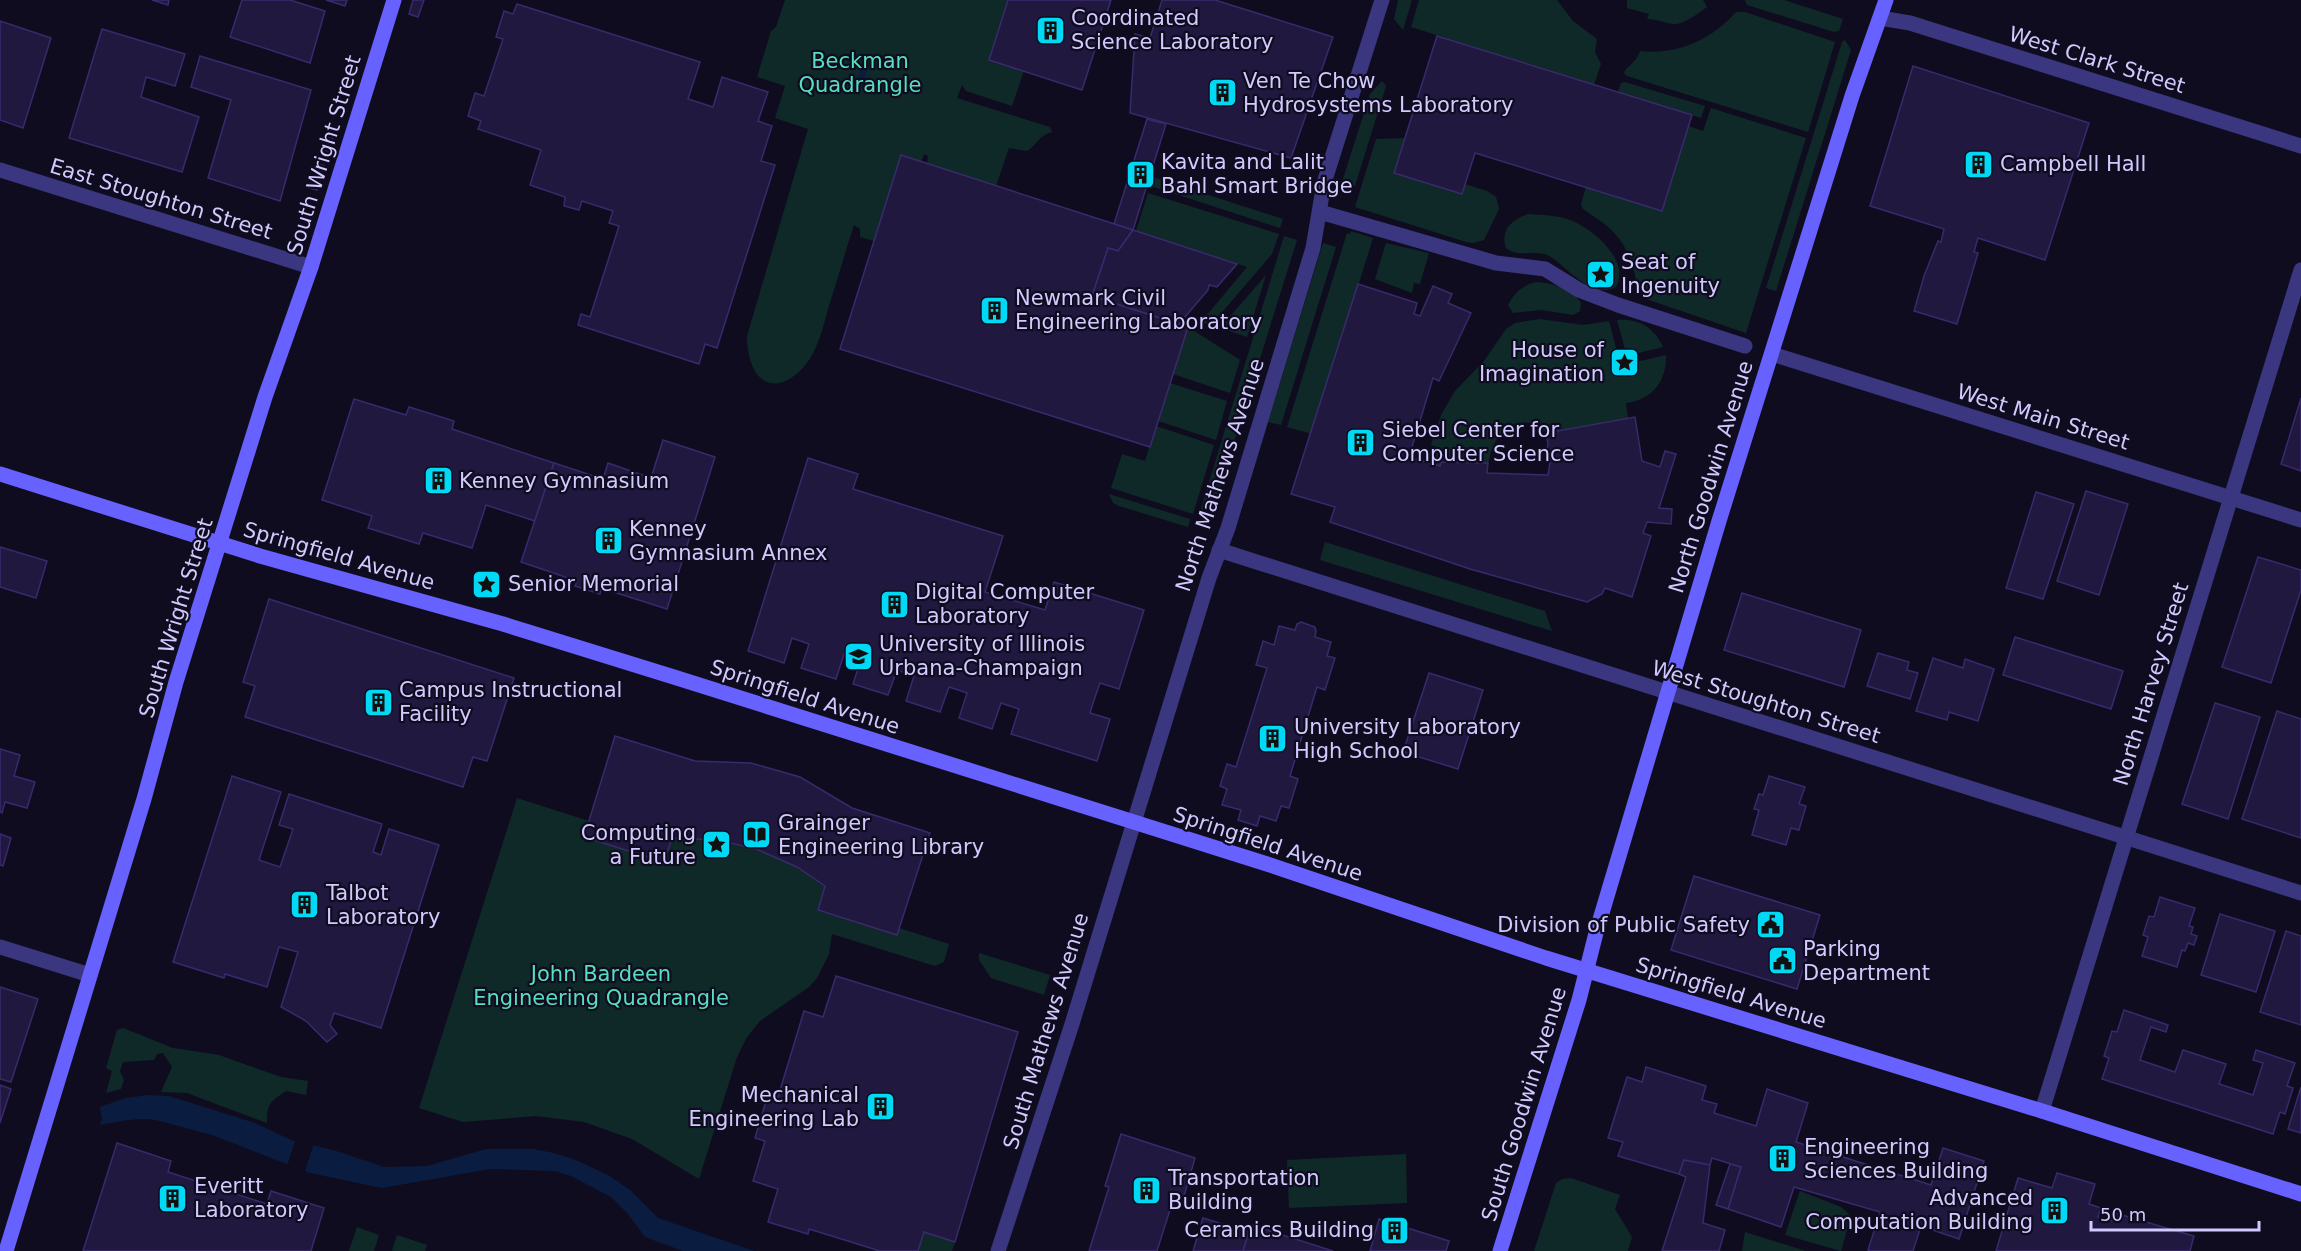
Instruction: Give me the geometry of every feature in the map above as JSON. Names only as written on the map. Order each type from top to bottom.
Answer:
[{"type":"street","name":"South Wright Street","points":[[6,1251],[144,800],[176,682],[265,397],[311,267],[394,0]]},
{"type":"street","name":"North Mathews Avenue","points":[[1133,823],[1313,248],[1324,183],[1382,0]]},
{"type":"street","name":"North Goodwin Avenue","points":[[1586,970],[1667,693],[1849,107],[1886,0]]},
{"type":"street","name":"West Clark Street","points":[[1880,18],[1921,27],[2301,146]]},
{"type":"street","name":"East Stoughton Street","points":[[0,170],[311,267]]},
{"type":"street","points":[[1320,212],[1496,263],[1545,269],[1579,290],[1745,346]]},
{"type":"street","name":"North Harvey Street","points":[[2042,1111],[2301,270]]},
{"type":"street","name":"West Main Street","points":[[1772,354],[2301,520]]},
{"type":"street","name":"Springfield Avenue","points":[[0,474],[220,544],[513,628],[1256,861],[1446,926],[2301,1194]]},
{"type":"street","name":"West Stoughton Street","points":[[1219,550],[2301,893]]},
{"type":"street","name":"South Mathews Avenue","points":[[998,1251],[1133,823]]},
{"type":"street","points":[[0,947],[90,975]]},
{"type":"street","name":"South Goodwin Avenue","points":[[1500,1251],[1579,1000],[1586,970]]},
{"type":"green space","name":"Beckman Quadrangle","points":[[785,0],[1008,0],[1024,71],[1012,106],[966,91],[962,85],[957,98],[1050,127],[1052,132],[1044,135],[1027,151],[1009,148],[996,186],[927,164],[928,156],[924,154],[921,162],[901,155],[874,241],[860,237],[860,229],[854,225],[822,332],[810,359],[794,376],[780,383],[772,383],[760,378],[756,373],[749,355],[747,336],[808,129],[775,118],[785,86],[757,77],[771,31],[776,27]]},
{"type":"green space","points":[[1398,0],[1412,0],[1403,30],[1394,19]]},
{"type":"green space","points":[[1419,0],[1557,0],[1573,21],[1597,39],[1595,52],[1601,64],[1594,85],[1411,27]]},
{"type":"green space","points":[[1627,0],[1703,0],[1707,7],[1689,19],[1674,24],[1647,19],[1649,14],[1627,8]]},
{"type":"green space","points":[[1745,0],[1784,0],[1843,19],[1839,31],[1834,32],[1747,5]]},
{"type":"green space","points":[[1736,12],[1745,12],[1835,42],[1808,132],[1627,76],[1624,73],[1640,51],[1668,51],[1693,44],[1716,30]]},
{"type":"green space","points":[[1845,40],[1851,50],[1776,291],[1766,288],[1842,42]]},
{"type":"green space","points":[[1382,81],[1386,86],[1355,186],[1342,182],[1370,94]]},
{"type":"green space","points":[[1625,82],[1705,106],[1701,118],[1618,92],[1621,83]]},
{"type":"green space","points":[[1711,108],[1806,138],[1746,333],[1643,298],[1638,292],[1628,253],[1618,237],[1611,229],[1582,208],[1581,204],[1586,187],[1688,126],[1703,131]]},
{"type":"green space","points":[[1405,138],[1394,173],[1462,194],[1465,184],[1487,191],[1496,197],[1499,209],[1484,240],[1474,243],[1466,242],[1355,207],[1376,139]]},
{"type":"green space","points":[[1153,177],[1283,219],[1280,228],[1151,186]]},
{"type":"green space","points":[[1148,193],[1279,234],[1272,254],[1211,325],[1201,322],[1247,267],[1136,231]]},
{"type":"green space","points":[[1528,214],[1570,220],[1589,230],[1607,246],[1614,256],[1619,277],[1616,287],[1607,290],[1589,286],[1546,254],[1517,253],[1506,248],[1505,236],[1508,227],[1517,219]]},
{"type":"green space","points":[[1351,231],[1373,238],[1312,434],[1287,427],[1347,233],[1350,234]]},
{"type":"green space","points":[[1284,236],[1297,240],[1210,519],[1199,515]]},
{"type":"green space","points":[[1323,243],[1336,247],[1281,425],[1268,422]]},
{"type":"green space","points":[[1386,243],[1429,253],[1420,284],[1414,283],[1412,293],[1375,279]]},
{"type":"green space","points":[[1266,275],[1247,337],[1220,328]]},
{"type":"green space","points":[[1536,282],[1555,285],[1567,290],[1581,303],[1580,311],[1573,315],[1541,310],[1513,313],[1508,305],[1513,297],[1523,287]]},
{"type":"green space","points":[[1539,319],[1583,325],[1609,321],[1617,352],[1612,361],[1615,370],[1628,373],[1636,362],[1666,355],[1661,380],[1657,387],[1644,398],[1626,403],[1628,419],[1546,433],[1533,424],[1518,424],[1511,426],[1499,437],[1493,446],[1488,463],[1441,462],[1440,466],[1431,464],[1437,447],[1431,445],[1441,415],[1455,391],[1484,361],[1506,329],[1515,323]]},
{"type":"green space","points":[[1617,320],[1638,322],[1644,325],[1655,334],[1663,347],[1634,354],[1625,349]]},
{"type":"green space","points":[[1188,327],[1240,360],[1230,393],[1173,374]]},
{"type":"green space","points":[[1170,383],[1227,401],[1216,440],[1158,421]]},
{"type":"green space","points":[[1156,426],[1214,445],[1193,514],[1111,488],[1122,454],[1145,461]]},
{"type":"green space","points":[[1109,494],[1190,519],[1188,527],[1119,506],[1113,503]]},
{"type":"green space","points":[[1325,542],[1545,611],[1552,631],[1320,560]]},
{"type":"green space","name":"John Bardeen Engineering Quadrangle","points":[[517,798],[589,821],[584,837],[648,837],[710,841],[741,846],[770,855],[799,868],[825,886],[819,911],[897,935],[899,928],[949,944],[944,962],[935,966],[832,934],[829,954],[817,978],[809,987],[760,1021],[747,1037],[737,1057],[699,1179],[632,1139],[584,1122],[536,1116],[463,1122],[419,1108]]},
{"type":"green space","points":[[979,953],[1050,975],[1044,995],[991,978],[979,960]]},
{"type":"green space","points":[[123,1028],[173,1048],[219,1055],[281,1077],[308,1081],[306,1095],[286,1091],[269,1107],[267,1123],[187,1093],[161,1092],[172,1067],[163,1053],[157,1054],[154,1060],[123,1062],[120,1071],[124,1080],[121,1089],[106,1093],[112,1071],[106,1068],[117,1030]]},
{"type":"green space","points":[[1406,1154],[1407,1203],[1289,1208],[1287,1160]]},
{"type":"green space","points":[[1571,1178],[1620,1195],[1615,1209],[1632,1237],[1628,1251],[1534,1251],[1556,1183],[1562,1179]]},
{"type":"green space","points":[[1800,1191],[1841,1207],[1851,1216],[1841,1251],[1785,1235]]},
{"type":"green space","points":[[357,1227],[379,1235],[374,1251],[349,1251]]},
{"type":"green space","points":[[924,1232],[955,1242],[952,1251],[918,1251]]},
{"type":"green space","points":[[1745,1232],[1806,1251],[1742,1251]]},
{"type":"green space","points":[[397,1235],[427,1245],[425,1251],[392,1251]]},
{"type":"water","points":[[148,1095],[169,1096],[255,1123],[291,1140],[333,1150],[384,1167],[427,1166],[486,1149],[533,1149],[554,1153],[576,1160],[608,1175],[630,1190],[658,1218],[754,1251],[683,1251],[645,1237],[628,1214],[611,1197],[571,1176],[555,1171],[490,1169],[382,1188],[310,1173],[212,1135],[156,1120],[135,1119],[100,1125],[102,1119],[100,1107],[126,1098]]},
{"type":"pier","points":[[296,1138],[314,1143],[304,1174],[287,1166]]},
{"type":"building","points":[[152,0],[169,0],[168,5]]},
{"type":"building","points":[[242,0],[290,0],[325,11],[310,63],[230,37]]},
{"type":"building","points":[[326,0],[347,0],[345,6]]},
{"type":"building","points":[[413,0],[424,0],[418,17],[409,14]]},
{"type":"building","name":"Coordinated Science Laboratory","points":[[1008,0],[1111,0],[1082,90],[989,60]]},
{"type":"building","name":"Ven Te Chow Hydrosystems Laboratory","points":[[1162,0],[1215,0],[1333,37],[1291,158],[1130,113],[1135,34],[1150,38]]},
{"type":"building","points":[[517,4],[700,62],[688,99],[713,107],[722,77],[768,92],[758,121],[772,126],[761,161],[775,165],[717,348],[705,344],[699,364],[578,325],[581,314],[590,317],[619,226],[609,223],[613,211],[582,201],[579,210],[564,206],[565,197],[530,185],[541,150],[478,129],[481,121],[468,116],[475,93],[484,96],[503,39],[496,37],[504,11],[513,14]]},
{"type":"building","points":[[0,21],[51,38],[23,128],[0,120]]},
{"type":"building","points":[[102,29],[185,54],[175,86],[146,77],[141,97],[199,117],[182,172],[69,138]]},
{"type":"building","points":[[1437,36],[1692,115],[1662,211],[1475,153],[1462,194],[1394,173]]},
{"type":"building","points":[[200,56],[311,90],[280,201],[208,178],[231,100],[191,87]]},
{"type":"building","name":"Campbell Hall","points":[[1913,66],[2089,123],[2045,260],[1978,238],[1974,252],[1978,253],[1957,324],[1914,311],[1924,276],[1938,241],[1941,242],[1944,229],[1870,206]]},
{"type":"building","name":"Kavita and Lalit Bahl Smart Bridge","points":[[1147,119],[1166,124],[1133,230],[1114,224]]},
{"type":"building","points":[[328,129],[335,131],[328,155],[321,152]]},
{"type":"building","name":"Newmark Civil Engineering Laboratory","points":[[901,155],[1133,230],[1118,251],[1108,248],[1092,296],[1188,327],[1150,447],[840,349]]},
{"type":"building","points":[[317,163],[324,166],[317,190],[309,188]]},
{"type":"building","points":[[1133,230],[1237,264],[1217,287],[1209,285],[1208,290],[1179,324],[1092,296],[1108,248],[1118,251]]},
{"type":"building","name":"Siebel Center for Computer Science","points":[[1358,284],[1417,303],[1414,314],[1420,316],[1433,286],[1452,294],[1448,303],[1471,313],[1439,381],[1433,378],[1409,457],[1440,466],[1441,462],[1488,463],[1487,473],[1548,475],[1551,455],[1546,454],[1548,444],[1546,433],[1635,417],[1642,461],[1660,467],[1665,451],[1676,454],[1659,508],[1672,509],[1671,524],[1647,522],[1643,533],[1651,536],[1632,597],[1605,588],[1602,594],[1587,602],[1470,569],[1330,522],[1335,507],[1291,494]]},
{"type":"building","points":[[2301,398],[2301,471],[2281,464]]},
{"type":"building","name":"Kenney Gymnasium","points":[[354,399],[406,415],[409,407],[454,421],[452,429],[554,463],[535,521],[486,505],[472,548],[423,533],[419,544],[368,528],[372,516],[322,500]]},
{"type":"building","name":"Kenney Gymnasium Annex","points":[[663,440],[715,457],[667,609],[601,588],[600,594],[575,586],[577,581],[521,562],[554,463],[603,479],[608,463],[651,478]]},
{"type":"building","name":"Digital Computer Laboratory","points":[[808,458],[858,474],[853,489],[1003,536],[985,592],[1045,610],[1054,582],[1144,610],[1119,689],[1100,683],[1093,703],[1090,713],[1110,719],[1097,761],[1011,734],[1019,709],[1001,703],[992,729],[959,718],[967,693],[949,687],[940,712],[906,701],[914,676],[897,670],[888,695],[853,684],[861,659],[844,654],[836,679],[801,668],[809,644],[792,638],[784,663],[748,651]]},
{"type":"building","points":[[2086,491],[2128,504],[2099,595],[2057,581]]},
{"type":"building","points":[[2036,492],[2074,504],[2043,599],[2006,588]]},
{"type":"building","points":[[0,547],[47,561],[36,598],[0,587]]},
{"type":"building","points":[[2258,557],[2301,570],[2301,590],[2271,683],[2222,667]]},
{"type":"building","points":[[1742,593],[1861,630],[1844,687],[1724,650]]},
{"type":"building","name":"Campus Instructional Facility","points":[[269,599],[514,678],[487,761],[473,757],[463,787],[245,717],[255,686],[243,682]]},
{"type":"building","name":"University Laboratory High School","points":[[1301,622],[1315,627],[1315,637],[1331,642],[1327,656],[1335,658],[1325,690],[1317,687],[1290,776],[1298,779],[1289,808],[1281,806],[1276,821],[1260,816],[1257,826],[1238,820],[1241,810],[1222,805],[1227,789],[1220,786],[1227,764],[1236,767],[1267,668],[1256,665],[1263,641],[1274,645],[1279,626],[1295,630],[1297,624]]},
{"type":"building","points":[[2015,637],[2123,671],[2111,709],[2003,675]]},
{"type":"building","points":[[1878,653],[1909,662],[1907,670],[1918,673],[1910,699],[1867,686]]},
{"type":"building","points":[[1933,658],[1963,668],[1965,659],[1994,669],[1978,721],[1949,712],[1947,720],[1916,711]]},
{"type":"building","points":[[1429,673],[1483,690],[1458,769],[1403,752]]},
{"type":"building","points":[[2215,703],[2260,717],[2228,819],[2182,804]]},
{"type":"building","points":[[2277,711],[2301,719],[2301,838],[2242,819]]},
{"type":"building","name":"Grainger Engineering Library","points":[[615,736],[695,761],[751,763],[800,777],[852,808],[930,833],[897,935],[818,910],[825,886],[797,867],[756,849],[717,840],[672,838],[664,862],[584,837]]},
{"type":"building","points":[[0,749],[20,755],[14,776],[35,782],[27,808],[5,802],[2,813],[0,812]]},
{"type":"building","name":"Talbot Laboratory","points":[[232,776],[281,792],[259,860],[280,867],[293,829],[279,825],[289,794],[382,824],[373,852],[381,855],[389,829],[439,845],[381,1028],[334,1013],[330,1025],[337,1034],[327,1042],[306,1021],[281,1007],[298,952],[279,947],[267,987],[225,974],[224,978],[173,962]]},
{"type":"building","points":[[1769,776],[1805,787],[1799,804],[1806,806],[1799,830],[1791,828],[1786,845],[1752,835],[1759,810],[1754,809],[1759,794],[1763,795]]},
{"type":"building","points":[[0,834],[11,838],[3,866],[0,865]]},
{"type":"building","points":[[1694,876],[1820,915],[1797,989],[1671,950]]},
{"type":"building","points":[[2160,897],[2195,908],[2189,926],[2193,927],[2191,934],[2197,936],[2194,945],[2188,943],[2185,951],[2182,950],[2177,967],[2142,956],[2148,937],[2143,935],[2149,916],[2154,917]]},
{"type":"building","points":[[2220,914],[2275,931],[2256,992],[2201,975]]},
{"type":"building","points":[[2286,931],[2301,936],[2301,1025],[2260,1012]]},
{"type":"building","name":"Mechanical Engineering Lab","points":[[836,976],[1018,1032],[955,1242],[924,1232],[918,1251],[880,1251],[809,1229],[808,1234],[768,1222],[778,1189],[753,1181],[765,1141],[755,1138],[768,1094],[778,1097],[804,1011],[823,1017]]},
{"type":"building","points":[[0,987],[38,999],[11,1082],[0,1079]]},
{"type":"building","points":[[2124,1010],[2168,1025],[2166,1032],[2151,1027],[2140,1060],[2175,1072],[2183,1050],[2226,1064],[2219,1084],[2253,1095],[2263,1063],[2253,1060],[2256,1050],[2295,1063],[2287,1086],[2293,1088],[2285,1114],[2280,1112],[2273,1134],[2102,1079],[2109,1058],[2104,1056],[2112,1031],[2117,1032]]},
{"type":"building","name":"Engineering Sciences Building","points":[[1646,1067],[1706,1086],[1702,1100],[1717,1104],[1714,1113],[1756,1126],[1767,1089],[1808,1103],[1796,1142],[1931,1185],[1943,1148],[1984,1161],[1959,1239],[1921,1226],[1913,1251],[1870,1251],[1868,1250],[1880,1212],[1794,1187],[1781,1227],[1728,1209],[1741,1167],[1712,1158],[1710,1165],[1684,1160],[1679,1174],[1618,1156],[1623,1142],[1608,1138],[1627,1077],[1642,1082]]},
{"type":"building","points":[[0,1085],[11,1089],[0,1123]]},
{"type":"building","points":[[2301,1087],[2301,1133],[2288,1129]]},
{"type":"building","name":"Transportation Building","points":[[1121,1134],[1195,1158],[1184,1196],[1175,1194],[1157,1251],[1089,1251],[1109,1187],[1105,1186]]},
{"type":"building","name":"Everitt Laboratory","points":[[117,1143],[171,1161],[168,1172],[267,1204],[271,1191],[324,1208],[311,1251],[83,1251]]},
{"type":"building","points":[[1684,1160],[1710,1165],[1703,1223],[1725,1230],[1719,1251],[1662,1251],[1686,1177],[1679,1174]]},
{"type":"building","points":[[1730,1164],[1741,1167],[1728,1209],[1716,1205]]},
{"type":"building","name":"Advanced Computation Building","points":[[2057,1173],[2095,1184],[2089,1204],[2101,1208],[2098,1217],[2113,1221],[2115,1213],[2194,1236],[2190,1251],[1996,1251],[2018,1178],[2052,1188]]},
{"type":"building","points":[[1203,1218],[1249,1232],[1243,1251],[1193,1251]]},
{"type":"building","name":"Ceramics Building","points":[[1379,1219],[1449,1241],[1446,1251],[1370,1251]]},
{"type":"building","points":[[1251,1225],[1333,1251],[1243,1251]]},
{"type":"waterway","points":[[860,84],[865,65]]},
{"type":"place","name":"Coordinated Science Laboratory","points":[[1050,30]]},
{"type":"place","name":"Ven Te Chow Hydrosystems Laboratory","points":[[1222,93]]},
{"type":"place","name":"Campbell Hall","points":[[1979,164]]},
{"type":"place","name":"Kavita and Lalit Bahl Smart Bridge","points":[[1140,174]]},
{"type":"place","name":"Seat of Ingenuity","points":[[1600,274]]},
{"type":"place","name":"Newmark Civil Engineering Laboratory","points":[[994,310]]},
{"type":"place","name":"House of Imagination","points":[[1625,362]]},
{"type":"place","name":"Siebel Center for Computer Science","points":[[1361,442]]},
{"type":"place","name":"Kenney Gymnasium","points":[[438,481]]},
{"type":"place","name":"Kenney Gymnasium Annex","points":[[608,541]]},
{"type":"place","name":"Senior Memorial","points":[[487,584]]},
{"type":"place","name":"Digital Computer Laboratory","points":[[894,604]]},
{"type":"place","name":"University of Illinois Urbana-Champaign","points":[[858,656]]},
{"type":"place","name":"Campus Instructional Facility","points":[[378,702]]},
{"type":"place","name":"University Laboratory High School","points":[[1273,739]]},
{"type":"place","name":"Grainger Engineering Library","points":[[757,835]]},
{"type":"place","name":"Computing a Future","points":[[717,845]]},
{"type":"place","name":"Talbot Laboratory","points":[[305,905]]},
{"type":"place","name":"Division of Public Safety","points":[[1771,925]]},
{"type":"place","name":"Parking Department","points":[[1782,961]]},
{"type":"place","name":"Mechanical Engineering Lab","points":[[880,1107]]},
{"type":"place","name":"Engineering Sciences Building","points":[[1783,1159]]},
{"type":"place","name":"Transportation Building","points":[[1147,1190]]},
{"type":"place","name":"Everitt Laboratory","points":[[173,1198]]},
{"type":"place","name":"Advanced Computation Building","points":[[2054,1210]]},
{"type":"place","name":"Ceramics Building","points":[[1395,1230]]}]
